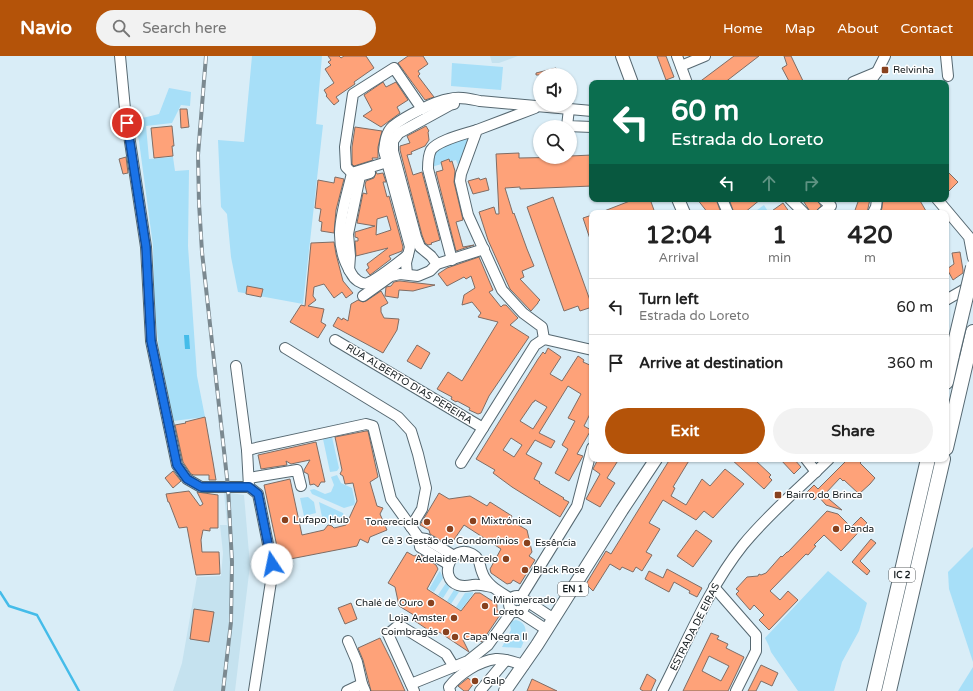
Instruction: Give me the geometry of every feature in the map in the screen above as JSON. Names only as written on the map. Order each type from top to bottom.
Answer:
[{"type":"highway","points":[[949,368],[973,267]]},
{"type":"highway","points":[[949,435],[972,338]]},
{"type":"highway","name":"IC 2","points":[[874,691],[927,462]]},
{"type":"highway","name":"IC 2","points":[[889,691],[942,462]]},
{"type":"main road","points":[[622,56],[631,80]]},
{"type":"main road","name":"EN 1","points":[[505,691],[547,630],[622,510],[654,462]]},
{"type":"street","points":[[120,56],[125,109],[146,247],[151,341],[177,465],[187,479],[201,487],[249,482],[296,470],[301,486]]},
{"type":"street","points":[[686,80],[679,61],[705,56]]},
{"type":"street","points":[[871,80],[885,56]]},
{"type":"street","points":[[946,56],[948,76]]},
{"type":"street","points":[[352,173],[346,167],[346,147],[353,94],[394,68],[422,108]]},
{"type":"street","points":[[860,80],[877,72]]},
{"type":"street","points":[[407,274],[406,263],[410,247],[384,151],[385,138],[392,126],[422,108],[449,98],[464,98],[533,107]]},
{"type":"street","points":[[437,264],[431,256],[420,247],[393,151],[393,141],[399,133],[450,105],[480,101]]},
{"type":"street","points":[[452,260],[428,169],[428,158],[431,150],[437,144],[533,109]]},
{"type":"street","points":[[577,110],[589,111]]},
{"type":"street","points":[[569,112],[568,126],[589,127]]},
{"type":"street","points":[[477,130],[461,174],[460,181],[468,215],[502,290],[523,313],[542,327],[544,339],[589,349]]},
{"type":"street","points":[[352,173],[387,165]]},
{"type":"street","points":[[348,270],[350,256],[348,234],[360,176],[387,165]]},
{"type":"street","points":[[352,173],[339,234],[343,258],[348,270],[360,283],[367,283],[387,271],[408,255]]},
{"type":"street","points":[[793,202],[801,210]]},
{"type":"street","points":[[949,216],[969,237],[973,258]]},
{"type":"street","points":[[362,296],[391,276],[407,274],[418,276],[430,271],[437,264],[484,249]]},
{"type":"street","points":[[949,298],[973,285]]},
{"type":"street","name":"RUA ALBERTO DIAS PEREIRA","points":[[461,464],[535,345],[544,339]]},
{"type":"street","name":"RUA ALBERTO DIAS PEREIRA","points":[[335,340],[483,428]]},
{"type":"street","points":[[285,348],[398,417],[411,432],[426,488],[422,509],[411,527]]},
{"type":"street","points":[[236,366],[247,450],[249,482],[258,494],[272,559],[272,581],[254,691]]},
{"type":"street","points":[[247,450],[366,424],[372,426],[391,499],[419,538],[426,539],[451,560]]},
{"type":"street","points":[[547,630],[516,611],[509,604],[519,599],[577,506],[589,460]]},
{"type":"street","points":[[808,462],[816,472]]},
{"type":"street","name":"ESTRADA DE EIRAS","points":[[662,691],[700,612],[714,587],[747,540],[775,509],[826,462]]},
{"type":"street","points":[[492,587],[482,572],[480,562],[472,554],[463,552],[451,560],[448,575],[455,584],[464,587],[474,585],[492,587],[519,599],[554,619]]},
{"type":"street","points":[[714,587],[756,635],[756,651],[736,691]]},
{"type":"street","points":[[454,667],[446,654],[399,625],[388,634],[413,688],[468,661],[488,645],[516,611],[524,608],[519,599]]},
{"type":"street","points":[[346,691],[363,688],[357,662],[348,641]]},
{"type":"street","points":[[448,690],[461,674],[471,668],[497,659],[524,665]]},
{"type":"street","points":[[480,691],[506,660]]},
{"type":"shaded area","points":[[252,56],[322,56],[316,124],[323,125],[303,304],[238,292],[231,257],[227,214],[221,207],[218,140],[244,142]]},
{"type":"shaded area","points":[[490,56],[518,56],[499,63],[492,63]]},
{"type":"shaded area","points":[[452,63],[503,67],[501,90],[451,86]]},
{"type":"shaded area","points":[[169,88],[191,92],[190,106],[181,105],[172,123],[146,126],[149,159],[173,157],[175,171],[189,170],[188,246],[197,376],[205,417],[173,421],[160,360],[154,304],[153,246],[139,141],[134,120],[159,114]]},
{"type":"shaded area","points":[[472,135],[462,163],[458,165],[456,160],[431,167],[433,151],[438,146]]},
{"type":"shaded area","points":[[764,205],[767,210],[757,210]]},
{"type":"shaded area","points":[[332,437],[339,468],[337,471],[330,472],[323,439]]},
{"type":"shaded area","points":[[337,475],[341,483],[352,488],[355,502],[354,505],[344,508],[312,494],[310,490],[314,489],[325,494],[331,492],[334,485],[331,477]]},
{"type":"shaded area","points":[[224,492],[244,495],[250,565],[235,691],[173,691],[182,663],[197,577],[221,576],[223,553],[220,525],[227,525]]},
{"type":"shaded area","points":[[308,497],[314,502],[316,513],[304,516],[300,498]]},
{"type":"shaded area","points":[[319,502],[343,513],[346,521],[323,522]]},
{"type":"shaded area","points":[[973,547],[973,662],[949,589],[948,572]]},
{"type":"shaded area","points":[[440,571],[443,578],[434,592],[429,589]]},
{"type":"shaded area","points":[[828,571],[867,603],[859,631],[842,662],[834,691],[798,691],[771,652],[765,638]]},
{"type":"shaded area","points":[[446,583],[450,587],[443,598],[438,595]]},
{"type":"shaded area","points":[[454,590],[459,592],[451,604],[447,601]]},
{"type":"shaded area","points":[[473,592],[461,610],[456,607],[465,593]]},
{"type":"shaded area","points":[[516,620],[523,624],[526,631],[521,648],[502,647],[511,630],[510,625],[512,621]]},
{"type":"shaded area","points":[[973,667],[973,691],[958,691]]},
{"type":"water","points":[[184,335],[189,335],[190,349],[185,349]]},
{"type":"building","points":[[328,56],[339,56],[341,58],[344,56],[366,56],[374,68],[336,97],[339,101],[334,105],[326,96],[327,95],[324,90],[334,83],[325,69],[331,65],[328,62],[331,60]]},
{"type":"building","points":[[408,56],[423,56],[428,64],[418,71],[420,74],[418,76],[434,97],[425,100],[398,63]]},
{"type":"building","points":[[657,56],[666,56],[674,77],[666,80]]},
{"type":"building","points":[[734,56],[759,56],[728,80],[702,80]]},
{"type":"building","points":[[784,56],[791,56],[803,80],[788,80],[782,68],[787,65]]},
{"type":"building","points":[[383,82],[386,87],[396,82],[408,100],[397,107],[400,113],[381,127],[363,116],[372,110],[364,95]]},
{"type":"building","points":[[180,109],[187,109],[189,127],[181,128]]},
{"type":"building","points":[[172,126],[174,146],[172,146],[173,156],[154,158],[151,128]]},
{"type":"building","points":[[426,126],[429,131],[429,140],[425,146],[411,152],[412,154],[407,155],[413,175],[422,172],[440,240],[428,245],[425,243],[422,235],[400,150],[400,146],[410,143],[407,136]]},
{"type":"building","points":[[355,127],[382,131],[378,147],[378,158],[372,158],[373,160],[354,166],[352,164],[352,147]]},
{"type":"building","points":[[519,153],[519,158],[533,158],[533,164],[577,164],[577,156],[589,155],[589,186],[520,189],[520,187],[505,188],[513,214],[514,213],[534,266],[522,271],[524,277],[520,279],[540,300],[531,311],[510,289],[488,240],[479,212],[494,207],[496,214],[499,214],[496,154]]},
{"type":"building","points":[[126,157],[128,173],[123,174],[119,159]]},
{"type":"building","points":[[449,159],[450,162],[452,161],[455,171],[454,182],[463,220],[456,222],[463,247],[474,245],[456,251],[436,172],[443,170],[441,162]]},
{"type":"building","points":[[376,172],[377,174],[383,173],[386,182],[383,182],[387,197],[389,196],[403,247],[402,251],[389,256],[391,259],[370,275],[366,270],[369,268],[367,264],[388,248],[356,256],[355,241],[358,241],[358,238],[355,237],[355,232],[375,226],[357,223],[363,193],[367,194],[365,185],[366,181],[374,178]],"holes":[[[387,216],[391,230],[376,235],[377,219]]]},
{"type":"building","points":[[949,173],[958,182],[949,191]]},
{"type":"building","points":[[335,177],[344,179],[336,210],[334,233],[321,231],[322,222],[319,221],[321,209],[315,208],[318,180],[334,183]]},
{"type":"building","points":[[479,178],[480,180],[486,178],[489,190],[473,194],[468,181]]},
{"type":"building","points":[[553,197],[589,298],[589,308],[580,311],[578,306],[564,311],[527,207]]},
{"type":"building","points":[[627,202],[651,202],[654,210],[607,210]]},
{"type":"building","points":[[699,202],[717,202],[720,210],[706,210]]},
{"type":"building","points":[[730,202],[757,202],[748,210],[733,210]]},
{"type":"building","points":[[804,202],[819,202],[821,206],[817,210],[809,210]]},
{"type":"building","points":[[858,202],[869,202],[868,210],[855,210]]},
{"type":"building","points":[[883,202],[921,202],[925,210],[881,210]]},
{"type":"building","points":[[783,203],[788,210],[773,210]]},
{"type":"building","points":[[589,216],[589,236],[583,218]]},
{"type":"building","points":[[334,242],[343,281],[353,293],[346,298],[342,292],[334,298],[324,284],[314,287],[313,296],[316,300],[308,306],[324,309],[321,322],[326,325],[318,338],[290,322],[301,305],[305,306],[311,243]]},
{"type":"building","points":[[960,252],[963,270],[963,273],[953,280],[949,273],[949,268],[954,264],[952,253]]},
{"type":"building","points":[[479,257],[493,290],[489,292],[501,307],[506,305],[518,318],[510,325],[529,337],[489,396],[481,413],[478,414],[469,410],[470,408],[457,401],[456,402],[451,399],[452,397],[437,389],[448,372],[462,381],[498,322],[478,317],[481,313],[472,302],[462,305],[464,295],[475,288],[471,276],[466,279],[464,277],[447,286],[438,274],[447,268]]},
{"type":"building","points":[[399,281],[435,285],[413,291],[399,290],[398,298],[385,296],[386,287]]},
{"type":"building","points":[[247,286],[263,289],[261,297],[246,294]]},
{"type":"building","points":[[381,291],[388,303],[381,307],[381,312],[384,318],[399,319],[397,330],[383,353],[333,326],[338,317],[342,320],[343,318],[348,321],[351,304],[358,300],[363,302],[366,301]]},
{"type":"building","points":[[417,345],[430,353],[421,369],[407,361]]},
{"type":"building","points":[[548,348],[561,357],[550,374],[562,381],[578,356],[584,360],[583,362],[589,365],[589,416],[584,426],[589,429],[589,433],[577,454],[583,456],[569,481],[555,473],[568,449],[562,445],[575,421],[568,418],[581,394],[568,386],[539,433],[555,441],[551,448],[535,440],[526,454],[542,463],[534,479],[569,502],[560,517],[512,487],[493,473],[495,470],[476,459],[543,352],[545,354]],"holes":[[[535,400],[547,407],[533,429],[520,421]],[[511,438],[522,445],[514,457],[503,450]]]},
{"type":"building","points":[[205,417],[216,480],[209,480],[209,475],[191,474],[183,462],[175,425]]},
{"type":"building","points":[[368,431],[378,477],[370,482],[377,506],[383,508],[380,514],[387,530],[370,537],[368,543],[360,539],[357,546],[280,561],[264,485],[290,479],[302,535],[324,530],[328,525],[334,528],[346,525],[357,501],[353,483],[345,484],[343,476],[340,474],[342,470],[335,437]]},
{"type":"building","points":[[316,442],[325,482],[321,482],[318,487],[314,484],[310,485],[308,474],[304,472],[310,460],[291,464],[286,461],[287,465],[261,469],[258,455]]},
{"type":"building","points":[[596,462],[617,462],[607,478],[615,483],[600,507],[586,499],[600,474],[593,469]]},
{"type":"building","points":[[668,462],[688,462],[673,487],[675,488],[671,496],[686,505],[702,479],[710,486],[725,469],[744,484],[713,518],[704,511],[696,520],[663,500],[649,523],[660,529],[646,552],[652,555],[642,571],[636,567],[633,572],[622,567],[620,570],[610,564],[593,591],[586,584],[606,551],[611,554]]},
{"type":"building","points":[[734,462],[757,462],[771,475],[769,477],[772,480],[764,489]]},
{"type":"building","points":[[783,462],[797,462],[801,467],[794,474]]},
{"type":"building","points":[[845,462],[861,462],[860,463],[875,478],[859,494],[840,478],[824,495],[842,510],[826,505],[818,496],[814,500],[807,492],[814,485],[818,489]]},
{"type":"building","points":[[173,471],[181,481],[173,488],[165,478]]},
{"type":"building","points":[[189,491],[200,506],[203,504],[197,492],[218,495],[218,528],[210,528],[210,531],[203,530],[201,540],[202,552],[219,552],[220,574],[196,575],[187,527],[179,528],[168,502],[166,494]]},
{"type":"building","points":[[439,493],[449,499],[470,496],[487,506],[490,502],[512,516],[510,520],[527,530],[532,552],[529,556],[535,560],[520,584],[513,580],[511,583],[507,584],[491,573],[490,569],[501,549],[464,525],[451,544],[447,544],[430,534],[429,530],[420,525]]},
{"type":"building","points":[[827,511],[838,514],[851,527],[861,517],[867,523],[841,551],[824,535],[814,545],[816,546],[808,555],[806,554],[770,591],[780,600],[788,591],[798,600],[769,630],[759,620],[764,615],[754,605],[750,610],[736,594],[739,591],[736,589],[747,577],[758,576],[759,574],[761,575],[766,573],[781,556],[782,557],[788,552]]},
{"type":"building","points":[[696,530],[712,541],[693,567],[677,556]]},
{"type":"building","points":[[871,539],[876,543],[860,561],[870,571],[867,575],[852,562]]},
{"type":"building","points":[[407,552],[414,556],[419,554],[436,565],[438,569],[427,589],[461,611],[475,593],[480,593],[497,604],[497,610],[502,612],[482,642],[476,638],[463,640],[469,652],[439,632],[437,636],[415,621],[417,617],[399,606],[395,587],[388,583]]},
{"type":"building","points":[[667,569],[702,588],[697,597],[689,593],[690,591],[674,582],[669,592],[645,579],[649,571],[663,578]]},
{"type":"building","points":[[351,603],[357,619],[345,624],[338,608]]},
{"type":"building","points":[[194,609],[214,612],[209,642],[190,639]]},
{"type":"building","points":[[711,633],[719,636],[717,639],[728,644],[726,648],[744,657],[728,691],[683,691]],"holes":[[[709,656],[729,666],[721,681],[702,671]]]},
{"type":"building","points":[[380,638],[405,691],[371,691],[363,660],[358,648]]},
{"type":"building","points":[[761,665],[778,673],[772,686],[761,681],[756,691],[748,691]]},
{"type":"building","points":[[647,674],[656,680],[651,691],[643,691],[640,689]]},
{"type":"building","points":[[468,678],[474,683],[468,691],[464,691],[458,686]]},
{"type":"building","points":[[532,679],[557,691],[527,691]]},
{"type":"waterway","points":[[0,592],[9,606],[37,615],[79,691]]},
{"type":"railway","points":[[206,56],[198,155],[199,203],[202,252],[228,487],[232,562],[231,622],[223,691]]},
{"type":"place","name":"Relvinha","points":[[885,70]]},
{"type":"place","name":"Bairro do Brinca","points":[[778,495]]},
{"type":"place","name":"Lufapo Hub","points":[[285,520]]},
{"type":"place","name":"Mixtrónica","points":[[473,521]]},
{"type":"place","name":"Tonerecicla","points":[[427,522]]},
{"type":"place","name":"Cê 3 Gestão de Condomínios","points":[[450,529]]},
{"type":"place","name":"Panda","points":[[836,529]]},
{"type":"place","name":"Essência","points":[[527,543]]},
{"type":"place","name":"Adelaide Marcelo","points":[[506,559]]},
{"type":"place","name":"Black Rose","points":[[525,570]]},
{"type":"place","name":"Chalé de Ouro","points":[[431,603]]},
{"type":"place","name":"Minimercado Loreto","points":[[485,606]]},
{"type":"place","name":"Loja Amster","points":[[454,618]]},
{"type":"place","name":"Coimbragás","points":[[446,632]]},
{"type":"place","name":"Capa Negra II","points":[[455,637]]},
{"type":"place","name":"Galp","points":[[475,681]]},
{"type":"route","points":[[127,123],[146,247],[151,341],[177,465],[187,479],[201,487],[249,487],[258,494],[272,564]]}]
